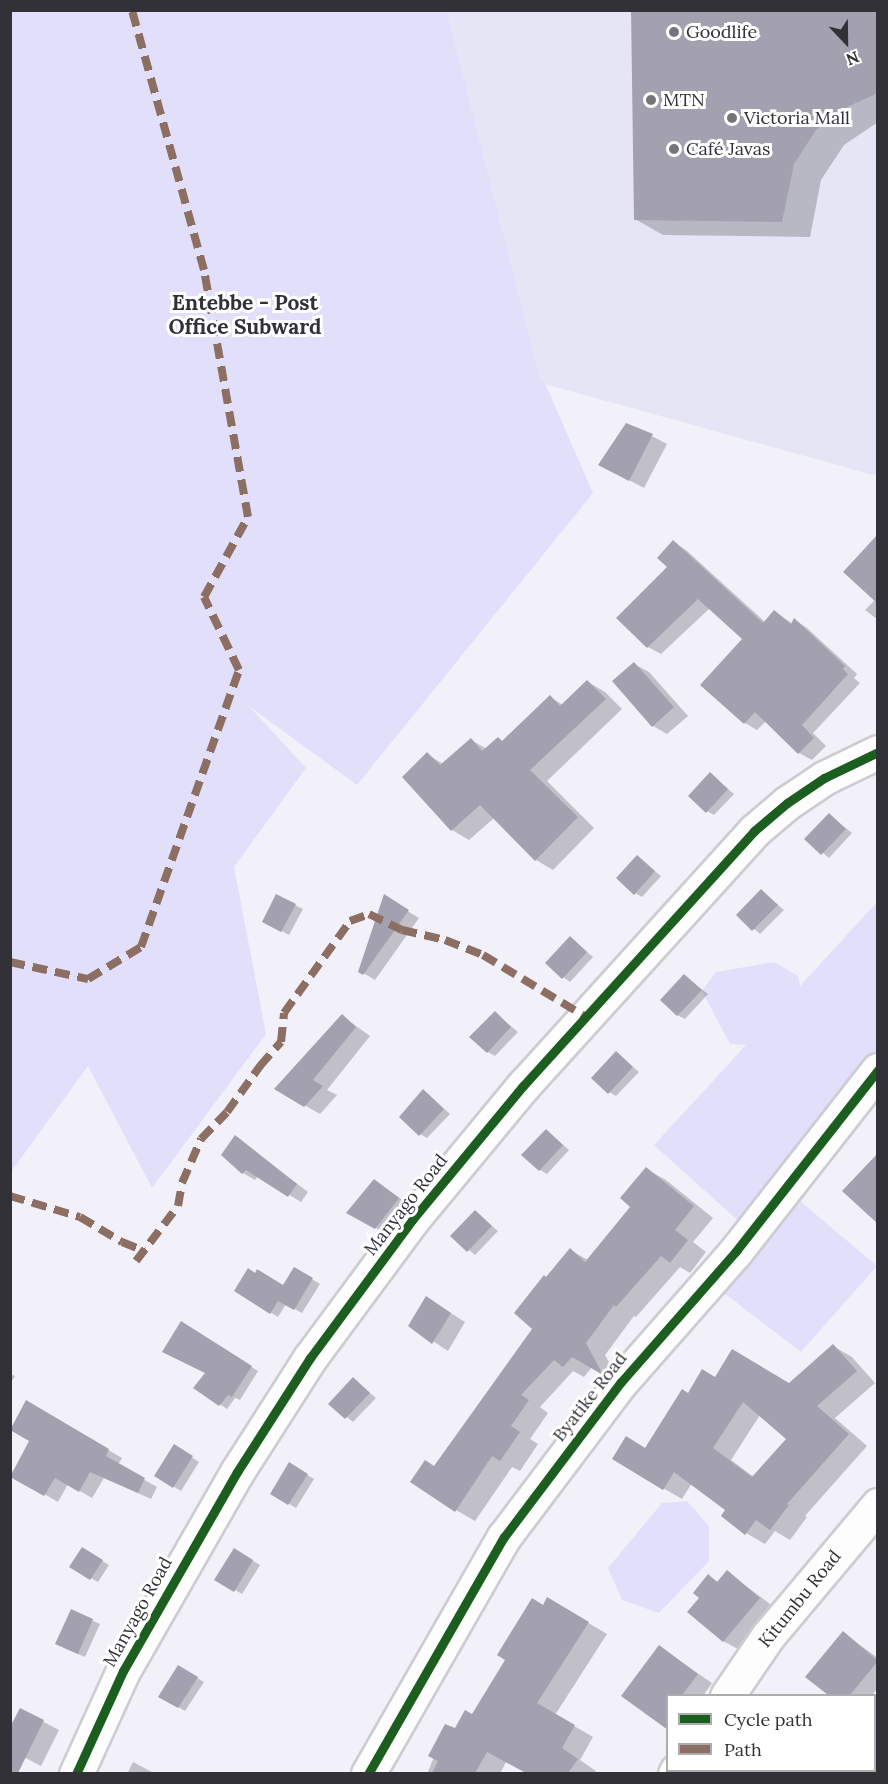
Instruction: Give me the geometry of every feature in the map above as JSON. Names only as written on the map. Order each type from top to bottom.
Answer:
[{"type":"street","name":"Manyago Road","points":[[76,1773],[123,1671],[237,1472],[310,1358],[412,1220],[523,1086],[754,831],[787,803],[824,778],[873,761]]},
{"type":"street","name":"Byatike Road","points":[[368,1773],[504,1537],[621,1382],[736,1251],[878,1070]]},
{"type":"street","name":"Kitumbu Road","points":[[728,1694],[768,1636],[878,1505]]},
{"type":"shaded area","points":[[11,10],[447,11],[541,383],[544,381],[593,493],[357,785],[249,706],[306,768],[234,867],[266,1034],[152,1188],[88,1066],[11,1172]]},
{"type":"shaded area","points":[[447,11],[877,11],[877,476],[541,383]]},
{"type":"shaded area","points":[[877,902],[877,1060],[744,1226],[654,1145],[746,1045],[730,1044],[702,991],[716,972],[774,962],[798,976],[800,986]]},
{"type":"shaded area","points":[[794,1196],[877,1266],[801,1352],[720,1290]]},
{"type":"shaded area","points":[[687,1501],[709,1526],[709,1561],[659,1613],[622,1600],[608,1568],[662,1503]]},
{"type":"building","name":"Victoria Mall","points":[[631,10],[878,10],[878,93],[849,106],[816,130],[794,164],[782,222],[634,220]]},
{"type":"building","points":[[626,423],[653,434],[629,481],[598,465]]},
{"type":"building","points":[[878,534],[878,604],[843,572]]},
{"type":"building","points":[[673,540],[763,623],[774,610],[791,624],[794,618],[845,666],[843,669],[848,674],[802,725],[814,738],[798,754],[755,712],[744,724],[700,685],[742,639],[698,599],[647,648],[616,618],[667,567],[657,558]]},
{"type":"building","points":[[634,662],[674,707],[652,727],[612,681]]},
{"type":"building","points":[[587,680],[606,699],[530,770],[578,817],[535,861],[480,805],[451,831],[402,777],[427,752],[440,765],[471,738],[482,751],[498,737],[502,741],[550,695],[560,706]]},
{"type":"building","points":[[710,772],[728,789],[706,813],[688,796]]},
{"type":"building","points":[[829,813],[846,829],[821,855],[804,839]]},
{"type":"building","points":[[637,855],[655,871],[634,895],[616,878]]},
{"type":"building","points":[[761,889],[778,905],[752,931],[736,915]]},
{"type":"building","points":[[276,894],[296,904],[281,932],[262,922]]},
{"type":"building","points":[[384,894],[409,910],[363,975],[358,972]]},
{"type":"building","points":[[570,936],[587,952],[562,979],[545,963]]},
{"type":"building","points":[[684,974],[702,990],[677,1016],[660,1000]]},
{"type":"building","points":[[495,1011],[511,1027],[487,1053],[469,1037]]},
{"type":"building","points":[[342,1014],[356,1027],[313,1080],[323,1086],[304,1107],[274,1089]]},
{"type":"building","points":[[616,1051],[633,1067],[608,1094],[591,1078]]},
{"type":"building","points":[[423,1089],[444,1109],[419,1136],[399,1117]]},
{"type":"building","points":[[546,1129],[563,1145],[539,1171],[521,1155]]},
{"type":"building","points":[[235,1135],[297,1184],[288,1197],[246,1170],[242,1174],[221,1155]]},
{"type":"building","points":[[878,1153],[878,1224],[842,1191]]},
{"type":"building","points":[[646,1167],[694,1206],[675,1230],[688,1240],[670,1263],[661,1256],[616,1307],[614,1305],[586,1343],[603,1375],[572,1357],[563,1367],[554,1360],[521,1395],[529,1400],[511,1426],[520,1432],[500,1461],[492,1456],[455,1512],[410,1482],[425,1460],[434,1466],[532,1329],[514,1313],[544,1275],[546,1277],[570,1248],[585,1262],[630,1207],[620,1198]]},
{"type":"building","points":[[374,1179],[399,1198],[375,1229],[346,1213]]},
{"type":"building","points":[[475,1210],[492,1226],[467,1252],[450,1236]]},
{"type":"building","points":[[294,1267],[313,1278],[294,1310],[278,1301],[270,1314],[234,1291],[248,1268],[255,1273],[257,1269],[283,1285]]},
{"type":"building","points":[[426,1296],[451,1313],[432,1344],[408,1326]]},
{"type":"building","points":[[181,1321],[252,1366],[232,1397],[228,1395],[219,1406],[193,1388],[205,1373],[162,1352]]},
{"type":"building","points":[[833,1344],[857,1371],[817,1406],[849,1434],[787,1504],[789,1505],[770,1530],[756,1520],[745,1535],[721,1516],[725,1510],[674,1472],[663,1490],[612,1459],[626,1436],[645,1448],[682,1389],[688,1393],[702,1369],[715,1377],[732,1349],[789,1383]],"holes":[[[743,1402],[786,1439],[752,1477],[713,1448]]]},
{"type":"building","points":[[353,1377],[370,1393],[345,1419],[328,1404]]},
{"type":"building","points":[[26,1400],[109,1449],[106,1456],[145,1478],[138,1493],[90,1472],[79,1492],[55,1478],[44,1496],[10,1477],[29,1441],[10,1430]]},
{"type":"building","points":[[174,1444],[193,1456],[173,1488],[154,1476]]},
{"type":"building","points":[[289,1462],[308,1474],[288,1505],[270,1494]]},
{"type":"building","points":[[82,1547],[103,1560],[90,1580],[69,1567]]},
{"type":"building","points":[[234,1548],[253,1560],[234,1592],[214,1580]]},
{"type":"building","points":[[727,1570],[760,1598],[723,1642],[687,1612],[699,1598],[693,1593],[708,1574],[717,1582]]},
{"type":"building","points":[[547,1597],[589,1622],[537,1703],[575,1725],[562,1748],[578,1759],[568,1773],[526,1773],[487,1752],[475,1773],[432,1773],[438,1761],[428,1756],[445,1724],[455,1728],[465,1710],[472,1714],[505,1660],[497,1655],[532,1598],[543,1605]]},
{"type":"building","points":[[71,1609],[93,1619],[78,1654],[55,1644]]},
{"type":"building","points":[[843,1631],[878,1661],[851,1694],[827,1694],[805,1677]]},
{"type":"building","points":[[659,1645],[698,1674],[683,1694],[666,1694],[666,1729],[621,1696]]},
{"type":"building","points":[[178,1665],[198,1677],[178,1708],[158,1697]]},
{"type":"building","points":[[20,1708],[44,1720],[18,1773],[10,1773],[10,1727]]},
{"type":"marked path","points":[[10,962],[88,979],[141,947],[239,670],[204,597],[248,517],[204,270],[132,10]]},
{"type":"marked path","points":[[136,1261],[178,1206],[182,1183],[201,1139],[227,1112],[260,1066],[281,1042],[284,1013],[350,921],[369,914],[402,930],[445,940],[483,955],[586,1017]]},
{"type":"marked path","points":[[10,1196],[80,1217],[122,1242],[144,1251]]},
{"type":"cycle path","points":[[76,1774],[123,1671],[237,1472],[310,1358],[412,1220],[523,1086],[754,831],[787,803],[824,778],[878,752]]},
{"type":"cycle path","points":[[368,1774],[504,1537],[621,1382],[736,1251],[878,1070]]},
{"type":"place","name":"Goodlife","points":[[674,32]]},
{"type":"place","name":"MTN","points":[[651,100]]},
{"type":"place","name":"Victoria Mall","points":[[732,118]]},
{"type":"place","name":"Café Javas","points":[[674,149]]},
{"type":"district","name":"Entebbe - Post Office Subward","points":[[245,315]]}]
